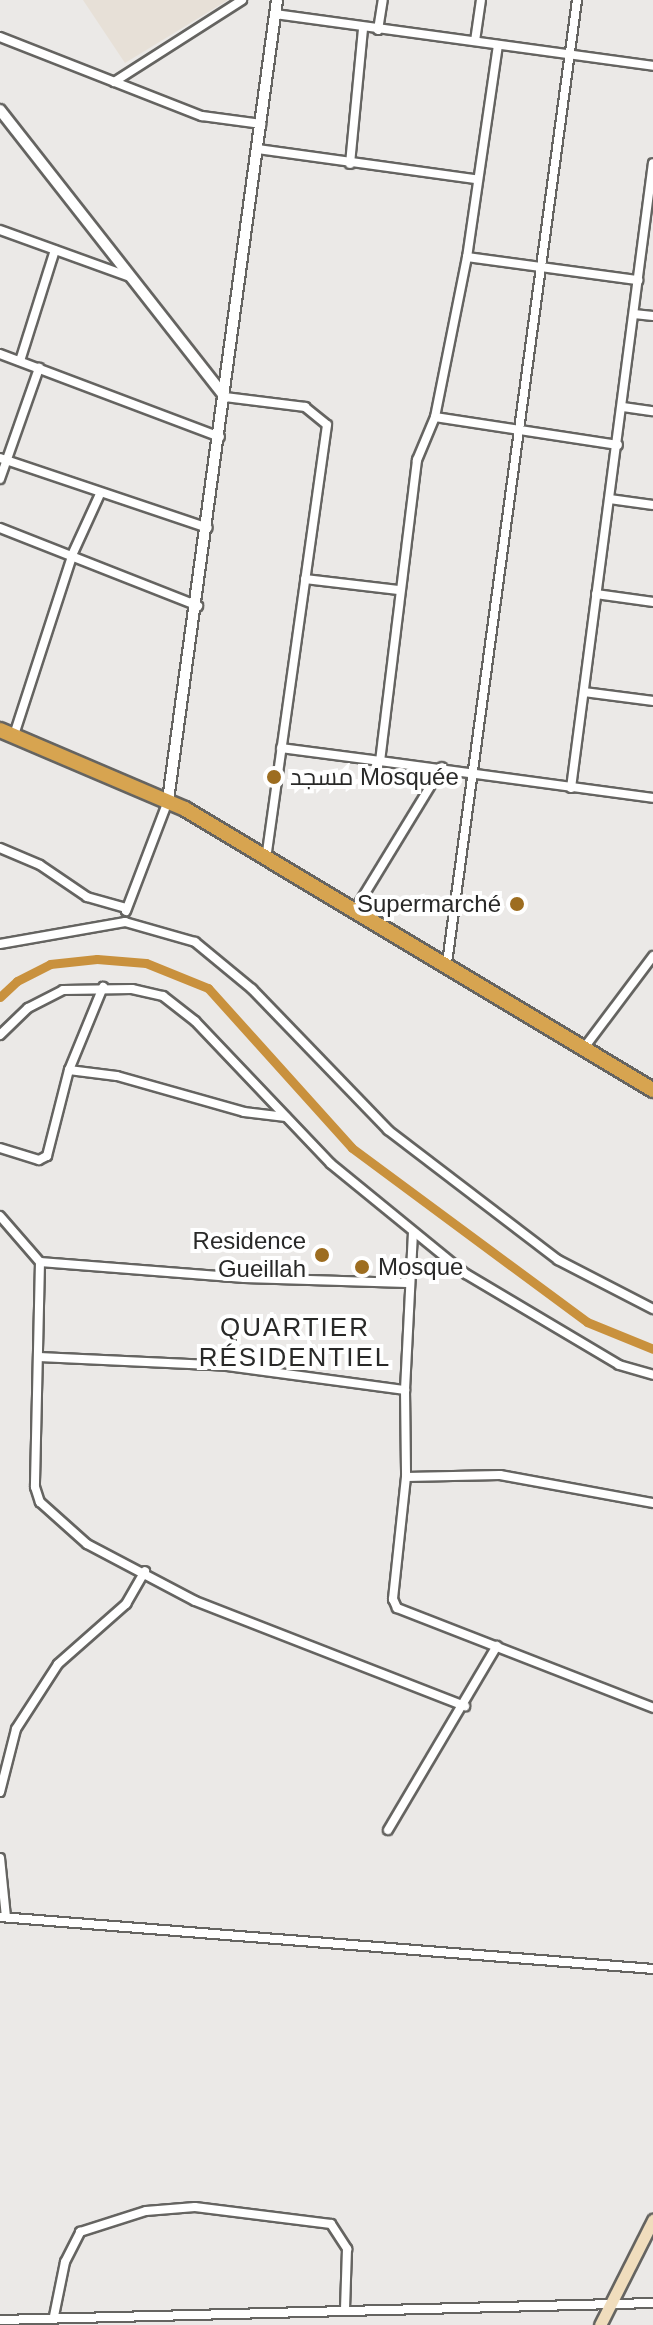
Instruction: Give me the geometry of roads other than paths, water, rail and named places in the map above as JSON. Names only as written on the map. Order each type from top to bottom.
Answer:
[{"type":"highway","points":[[7,732],[168,800],[267,854],[653,1090]]},
{"type":"main road","points":[[603,2320],[614,2304],[653,2220]]},
{"type":"street","points":[[114,82],[242,0]]},
{"type":"street","points":[[125,922],[126,908],[168,800],[198,606],[277,0]]},
{"type":"street","points":[[378,30],[383,0]]},
{"type":"street","points":[[475,41],[481,0]]},
{"type":"street","points":[[447,963],[577,0]]},
{"type":"street","points":[[275,14],[653,66]]},
{"type":"street","points":[[350,164],[363,28]]},
{"type":"street","points":[[0,37],[202,116],[261,124]]},
{"type":"street","points":[[380,761],[398,590],[420,442],[435,417],[467,257],[475,179],[498,45]]},
{"type":"street","points":[[0,110],[225,397],[305,407],[327,425],[267,854]]},
{"type":"street","points":[[258,149],[475,179]]},
{"type":"street","points":[[571,788],[653,163]]},
{"type":"street","points":[[0,230],[130,277]]},
{"type":"street","points":[[20,361],[55,250]]},
{"type":"street","points":[[467,257],[638,280]]},
{"type":"street","points":[[634,314],[653,316]]},
{"type":"street","points":[[0,354],[220,437]]},
{"type":"street","points":[[0,479],[3,459],[39,368]]},
{"type":"street","points":[[623,407],[653,411]]},
{"type":"street","points":[[435,417],[519,433],[618,445]]},
{"type":"street","points":[[3,459],[208,529]]},
{"type":"street","points":[[7,732],[73,553],[100,494]]},
{"type":"street","points":[[610,499],[653,505]]},
{"type":"street","points":[[0,528],[73,553],[198,606]]},
{"type":"street","points":[[305,579],[398,590]]},
{"type":"street","points":[[596,594],[653,602]]},
{"type":"street","points":[[584,692],[653,701]]},
{"type":"street","points":[[281,748],[442,767],[653,798]]},
{"type":"street","points":[[356,908],[442,767]]},
{"type":"street","points":[[0,848],[40,865],[87,897],[126,908]]},
{"type":"street","points":[[0,944],[125,922],[195,942],[252,989],[375,1120],[558,1260],[653,1309]]},
{"type":"street","points":[[584,1048],[653,956]]},
{"type":"street","points":[[0,1148],[39,1160],[47,1156],[69,1070],[103,987]]},
{"type":"street","points":[[0,1035],[44,997],[63,990],[103,987],[147,991],[179,1006],[331,1164],[413,1233],[466,1274],[559,1332],[619,1365],[653,1375]]},
{"type":"street","points":[[69,1070],[117,1076],[244,1112],[287,1117]]},
{"type":"street","points":[[0,1216],[40,1262],[35,1487],[40,1502],[87,1544],[145,1571],[195,1601],[465,1706]]},
{"type":"street","points":[[413,1233],[407,1283],[406,1477],[394,1604],[653,1708]]},
{"type":"street","points":[[40,1262],[244,1278],[407,1283]]},
{"type":"street","points":[[39,1357],[227,1366],[405,1390]]},
{"type":"street","points":[[406,1477],[500,1475],[653,1503]]},
{"type":"street","points":[[0,1792],[16,1729],[49,1677],[68,1650],[126,1604],[145,1571]]},
{"type":"street","points":[[388,1830],[465,1706],[497,1646]]},
{"type":"street","points":[[0,1858],[3,1917],[653,1969]]},
{"type":"street","points":[[54,2316],[65,2262],[80,2232],[146,2211],[195,2207],[331,2224],[347,2249],[345,2310]]},
{"type":"street","points":[[0,2320],[54,2316],[653,2303]]},
{"type":"waterway","points":[[0,997],[17,981],[50,964],[97,959],[146,963],[208,988],[352,1148],[587,1322],[653,1349]]},
{"type":"place","name":"مسجد Mosquée","points":[[274,777]]},
{"type":"place","name":"Supermarché","points":[[517,904]]},
{"type":"place","name":"Residence Gueillah","points":[[322,1255]]},
{"type":"place","name":"Mosque","points":[[362,1267]]},
{"type":"district","name":"QUARTIER RÉSIDENTIEL","points":[[295,1343]]}]
